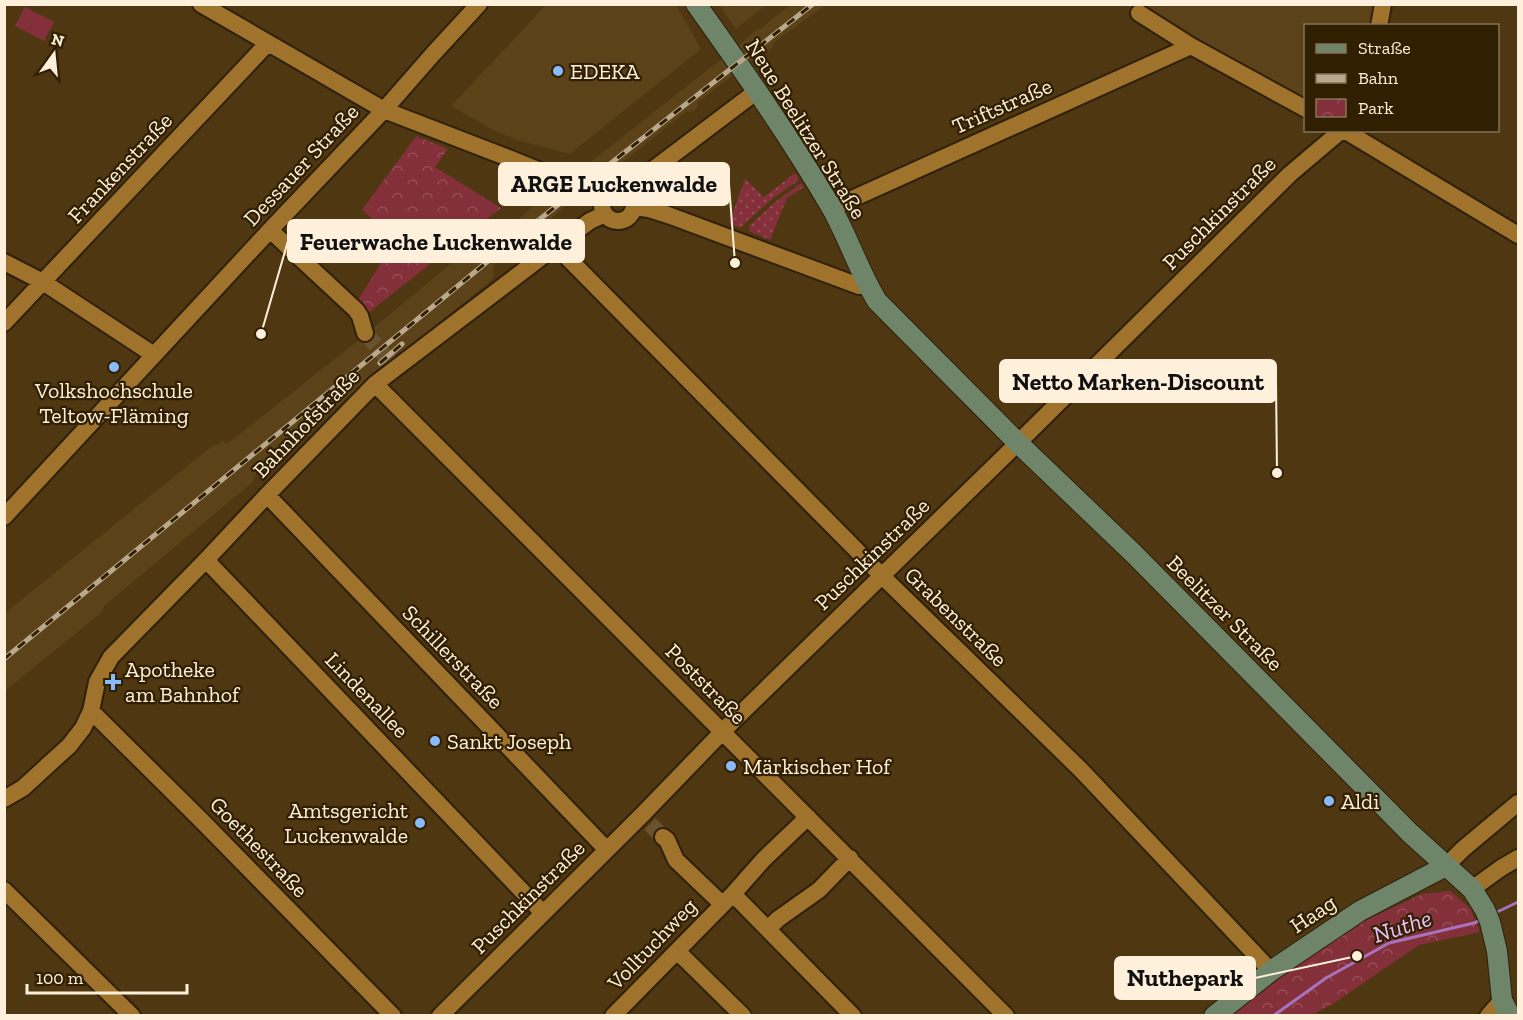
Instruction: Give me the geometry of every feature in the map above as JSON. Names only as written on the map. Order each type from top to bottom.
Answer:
[{"type":"main road","name":"Neue Beelitzer Straße","points":[[696,4],[757,91],[832,208],[866,284]]},
{"type":"main road","name":"Beelitzer Straße","points":[[866,284],[877,301],[1018,443],[1134,554],[1415,838],[1472,889],[1487,916],[1497,951],[1506,1008]]},
{"type":"main road","name":"Haag","points":[[1215,1016],[1271,971],[1360,911],[1446,866]]},
{"type":"street","points":[[201,4],[384,110],[511,159],[605,206],[614,220],[625,220],[633,212],[631,199],[638,181],[757,91]]},
{"type":"street","name":"Dessauer Straße","points":[[4,517],[384,110],[479,4]]},
{"type":"street","points":[[1380,24],[1383,4]]},
{"type":"street","points":[[1139,13],[1191,46],[1304,109]]},
{"type":"street","name":"Frankenstraße","points":[[4,323],[268,43]]},
{"type":"street","name":"Triftstraße","points":[[832,208],[1191,46]]},
{"type":"street","name":"Puschkinstraße","points":[[440,1016],[607,850],[645,820],[722,732],[1290,174],[1341,132]]},
{"type":"street","points":[[1346,132],[1518,235]]},
{"type":"street","points":[[605,206],[608,193],[618,189],[649,209],[668,214],[859,286],[866,284]]},
{"type":"street","name":"Bahnhofstraße","points":[[4,799],[23,788],[69,746],[83,728],[91,711],[97,682],[111,657],[375,384],[590,221],[605,206]]},
{"type":"street","points":[[270,230],[356,310],[365,333]]},
{"type":"street","name":"Grabenstraße","points":[[556,246],[882,576],[1081,770],[1271,971]]},
{"type":"street","points":[[4,262],[43,282],[154,355]]},
{"type":"street","name":"Poststraße","points":[[375,384],[1006,1016]]},
{"type":"street","name":"Schillerstraße","points":[[267,495],[607,850]]},
{"type":"street","name":"Lindenallee","points":[[206,560],[543,913]]},
{"type":"street","name":"Goethestraße","points":[[91,711],[393,1016]]},
{"type":"street","points":[[1446,866],[1518,803]]},
{"type":"street","name":"Volltuchweg","points":[[613,1016],[764,859],[808,817]]},
{"type":"street","name":"Volltuchweg","points":[[663,837],[667,840],[676,860],[768,929],[853,1016]]},
{"type":"street","points":[[768,929],[778,919],[819,890],[850,858]]},
{"type":"street","points":[[1472,889],[1518,858]]},
{"type":"street","points":[[4,890],[132,1016]]},
{"type":"street","points":[[677,951],[743,1016]]},
{"type":"street","points":[[1488,1016],[1506,1008]]},
{"type":"shaded area","points":[[546,5],[676,5],[701,49],[570,154],[517,140],[493,130],[451,106]]},
{"type":"shaded area","points":[[719,5],[766,5],[736,29]]},
{"type":"shaded area","points":[[790,5],[825,5],[772,44],[773,47],[767,52],[765,50],[697,103],[699,106],[690,113],[687,111],[615,168],[616,170],[610,175],[608,173],[598,180],[540,227],[541,230],[535,235],[533,233],[494,265],[493,279],[346,398],[298,445],[293,443],[256,473],[253,482],[104,606],[102,612],[5,691],[5,613],[212,446],[223,441],[227,444],[360,339],[471,247],[476,252]]},
{"type":"shaded area","points":[[1127,5],[1383,5],[1379,24],[1304,24],[1304,108],[1191,46]]},
{"type":"green space","points":[[25,7],[54,22],[44,41],[15,26]]},
{"type":"green space","points":[[416,136],[448,149],[435,167],[501,208],[368,313],[357,302],[395,240],[362,210]]},
{"type":"green space","points":[[795,173],[799,180],[772,199],[740,228],[729,223],[745,179],[764,197]]},
{"type":"green space","points":[[801,183],[804,187],[787,198],[770,240],[749,231],[749,226]]},
{"type":"green space","points":[[1450,891],[1470,908],[1480,932],[1419,945],[1331,1005],[1312,1015],[1231,1016],[1293,967],[1368,919],[1422,894]]},
{"type":"waterway","name":"Nuthe","points":[[1495,913],[1518,902]]},
{"type":"waterway","name":"Nuthe","points":[[1273,1016],[1326,978],[1389,943],[1481,920]]},
{"type":"tunnel","points":[[365,333],[395,367]]},
{"type":"tunnel","points":[[650,824],[663,837]]},
{"type":"railway","points":[[4,659],[521,234],[813,4]]},
{"type":"railway","points":[[380,363],[402,344]]},
{"type":"place","name":"EDEKA","points":[[558,71]]},
{"type":"place","name":"ARGE Luckenwalde","points":[[735,263]]},
{"type":"place","name":"Feuerwache Luckenwalde","points":[[261,334]]},
{"type":"place","name":"Volkshochschule Teltow-Fläming","points":[[114,367]]},
{"type":"place","name":"Netto Marken-Discount","points":[[1277,473]]},
{"type":"place","name":"Apotheke am Bahnhof","points":[[113,682]]},
{"type":"place","name":"Sankt Joseph","points":[[435,741]]},
{"type":"place","name":"Märkischer Hof","points":[[731,766]]},
{"type":"place","name":"Aldi","points":[[1329,801]]},
{"type":"place","name":"Amtsgericht Luckenwalde","points":[[420,823]]},
{"type":"place","name":"Nuthepark","points":[[1357,956]]}]
